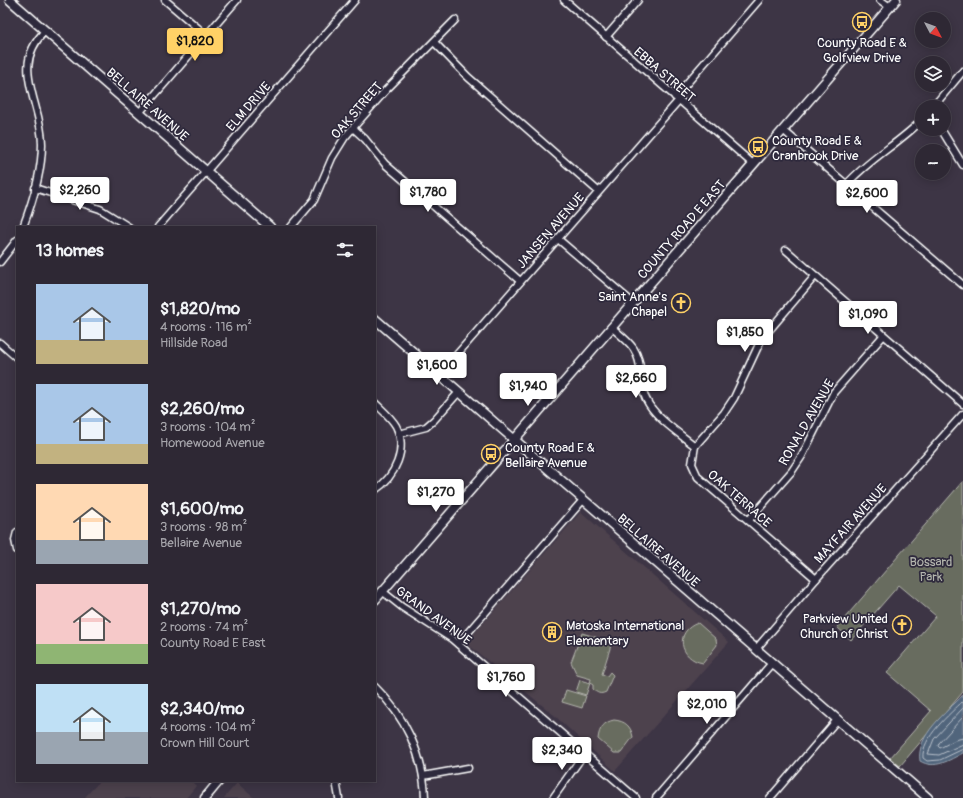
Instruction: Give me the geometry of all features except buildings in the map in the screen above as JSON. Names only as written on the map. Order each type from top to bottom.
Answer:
[{"type":"street","name":"BELLAIRE AVENUE","points":[[10,0],[269,226]]},
{"type":"street","points":[[165,0],[206,35]]},
{"type":"street","points":[[139,113],[237,0]]},
{"type":"street","name":"ELM DRIVE","points":[[159,226],[355,0]]},
{"type":"street","name":"EBBA STREET","points":[[564,0],[753,164]]},
{"type":"street","points":[[606,37],[638,0]]},
{"type":"street","name":"JANSEN AVENUE","points":[[439,375],[558,239],[759,0]]},
{"type":"street","points":[[880,0],[893,3]]},
{"type":"street","name":"COUNTY ROAD E EAST","points":[[376,599],[513,439],[893,3]]},
{"type":"street","name":"OAK STREET","points":[[292,226],[314,200],[338,146],[386,90],[455,20]]},
{"type":"street","points":[[23,226],[35,188],[41,157],[41,129],[27,71],[30,52],[39,37],[45,31]]},
{"type":"street","points":[[434,42],[468,77],[598,191]]},
{"type":"street","points":[[939,100],[963,71]]},
{"type":"street","points":[[847,184],[868,162],[915,126]]},
{"type":"street","points":[[354,128],[385,164],[520,281]]},
{"type":"street","points":[[783,130],[963,285]]},
{"type":"street","points":[[945,136],[963,165]]},
{"type":"street","points":[[35,188],[100,209],[127,226]]},
{"type":"street","points":[[558,239],[633,303]]},
{"type":"street","points":[[0,262],[16,241]]},
{"type":"street","points":[[786,250],[883,336],[963,404]]},
{"type":"street","points":[[611,327],[628,341],[637,352],[640,364],[642,389],[649,405],[695,446],[724,413],[734,398],[765,334],[815,276]]},
{"type":"street","name":"BELLAIRE AVENUE","points":[[376,320],[927,798]]},
{"type":"street","name":"RONALD AVENUE","points":[[749,520],[792,471],[802,456],[834,392],[883,336]]},
{"type":"street","points":[[0,342],[16,357]]},
{"type":"street","points":[[399,434],[426,427],[459,392]]},
{"type":"street","points":[[376,404],[392,421],[399,434],[400,449],[396,467],[386,481],[376,489]]},
{"type":"street","name":"MAYFAIR AVENUE","points":[[756,649],[816,579],[963,414]]},
{"type":"street","name":"OAK TERRACE","points":[[695,446],[692,464],[698,477],[816,579]]},
{"type":"street","points":[[458,644],[583,500]]},
{"type":"street","name":"GRAND AVENUE","points":[[382,591],[402,607],[441,630],[636,798]]},
{"type":"street","points":[[656,798],[772,664]]},
{"type":"street","points":[[376,688],[392,706],[409,732],[423,776],[425,798]]},
{"type":"street","points":[[770,798],[837,720]]},
{"type":"street","points":[[553,798],[584,754]]},
{"type":"street","points":[[423,776],[468,768]]},
{"type":"street","points":[[204,798],[218,782]]},
{"type":"street","points":[[336,782],[339,798]]},
{"type":"shaded area","points":[[581,512],[729,642],[615,771],[554,715],[466,643]]},
{"type":"shaded area","points":[[99,782],[192,782],[196,786],[186,798],[84,798]]},
{"type":"shaded area","points":[[237,783],[254,798],[224,798]]},
{"type":"green space","name":"Bossard Park","points":[[963,481],[963,692],[900,766],[890,758],[931,711],[887,673],[936,616],[899,585],[851,640],[837,627]]},
{"type":"green space","points":[[698,623],[716,639],[717,645],[703,663],[689,656],[682,644],[685,632],[690,627]]},
{"type":"green space","points":[[582,633],[612,642],[602,674],[607,676],[610,672],[613,675],[606,692],[604,693],[596,692],[593,689],[593,685],[590,683],[591,679],[577,675],[571,662]]},
{"type":"green space","points":[[580,680],[590,683],[586,695],[576,692]]},
{"type":"green space","points":[[566,690],[586,696],[582,708],[562,702]]},
{"type":"green space","points":[[614,720],[627,725],[631,730],[633,737],[621,753],[614,753],[598,739],[603,726],[607,722]]},
{"type":"water","points":[[963,695],[963,753],[937,764],[931,765],[920,761],[920,751],[927,733]]},
{"type":"place","name":"County Road E & Golfview Drive","points":[[862,22]]},
{"type":"place","name":"County Road E & Cranbrook Drive","points":[[758,147]]},
{"type":"place","name":"Saint Anne's Chapel","points":[[681,303]]},
{"type":"place","name":"County Road E & Bellaire Avenue","points":[[491,454]]},
{"type":"place","name":"Parkview United Church of Christ","points":[[902,625]]},
{"type":"place","name":"Matoska International Elementary","points":[[552,632]]}]
